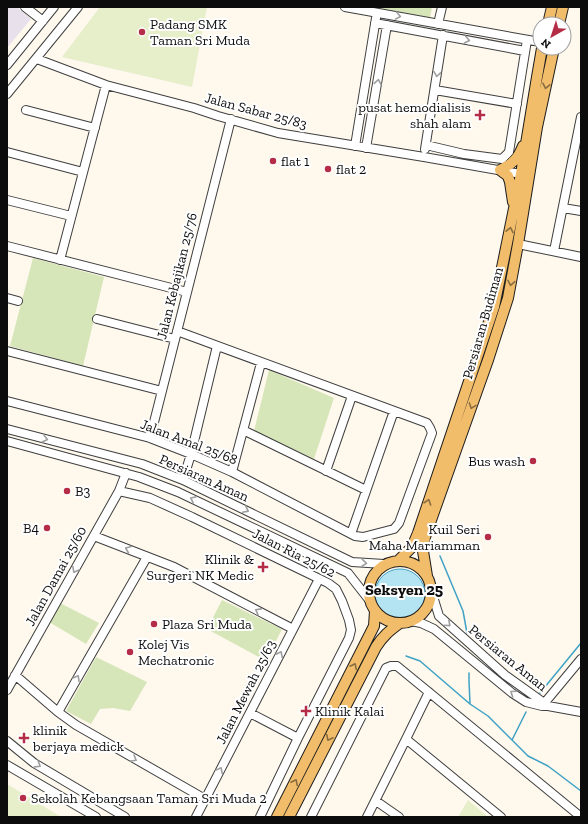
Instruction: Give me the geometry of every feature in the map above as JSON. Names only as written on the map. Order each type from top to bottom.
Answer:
[{"type":"main road","name":"Persiaran Budiman","points":[[399,560],[412,547],[418,533],[494,306],[514,212],[541,56]]},
{"type":"main road","name":"Persiaran Budiman","points":[[427,576],[423,551],[425,537],[508,298],[538,127],[552,56]]},
{"type":"main road","points":[[521,174],[527,171],[538,127]]},
{"type":"main road","points":[[514,212],[508,176],[500,170],[513,163],[520,154],[527,136]]},
{"type":"main road","points":[[494,306],[511,252],[518,244]]},
{"type":"main road","points":[[399,560],[415,564],[421,569],[427,576],[431,590],[430,600],[426,609],[411,621],[400,623],[390,622],[375,611],[370,601],[368,590],[370,580],[376,571],[384,564],[399,560]]},
{"type":"main road","points":[[277,817],[374,626],[375,611]]},
{"type":"main road","points":[[289,817],[376,647],[389,631],[400,623]]},
{"type":"street","points":[[25,7],[43,21]]},
{"type":"street","points":[[7,66],[54,7]]},
{"type":"street","points":[[7,94],[78,7]]},
{"type":"street","points":[[345,7],[532,41]]},
{"type":"street","points":[[438,24],[442,7]]},
{"type":"street","points":[[355,146],[377,13]]},
{"type":"street","points":[[375,23],[525,51]]},
{"type":"street","points":[[366,148],[387,25]]},
{"type":"street","points":[[424,157],[443,35]]},
{"type":"street","points":[[426,145],[464,154],[502,159],[509,152],[527,40]]},
{"type":"street","name":"Jalan Sabar 25/83","points":[[37,59],[106,85],[194,108],[278,133],[521,174]]},
{"type":"street","points":[[60,260],[106,85]]},
{"type":"street","points":[[434,90],[517,104]]},
{"type":"street","points":[[26,110],[95,128]]},
{"type":"street","points":[[554,251],[581,117]]},
{"type":"street","name":"Jalan Kebajikan 25/76","points":[[150,438],[230,119]]},
{"type":"street","points":[[7,152],[83,172]]},
{"type":"street","points":[[7,200],[71,216]]},
{"type":"street","points":[[563,208],[581,211]]},
{"type":"street","points":[[518,244],[581,257]]},
{"type":"street","points":[[7,246],[187,292]]},
{"type":"street","points":[[7,298],[18,301]]},
{"type":"street","points":[[97,319],[176,335],[217,346],[427,423],[432,433],[399,523],[394,529],[363,537],[355,536],[350,534],[394,412]]},
{"type":"street","points":[[183,480],[191,454],[217,346]]},
{"type":"street","points":[[7,351],[162,390]]},
{"type":"street","points":[[232,472],[261,362]]},
{"type":"street","points":[[326,470],[352,396]]},
{"type":"street","name":"Jalan Amal 25/68","points":[[7,401],[150,438],[232,472],[350,534]]},
{"type":"street","name":"Persiaran Aman","points":[[7,429],[142,464],[183,480],[352,562],[384,564]]},
{"type":"street","points":[[243,430],[366,490]]},
{"type":"street","name":"Persiaran Aman","points":[[7,442],[126,473],[178,492],[348,573],[370,601]]},
{"type":"street","name":"Jalan Damai 25/60","points":[[7,690],[119,491],[126,473]]},
{"type":"street","name":"Jalan Ria 25/62","points":[[119,491],[150,498],[199,520],[319,579],[328,584],[339,594],[351,630],[349,638],[260,817]]},
{"type":"street","points":[[94,536],[181,571],[293,629]]},
{"type":"street","points":[[58,712],[147,557]]},
{"type":"street","name":"Jalan Mewah 25/63","points":[[196,817],[319,579]]},
{"type":"street","name":"Persiaran Aman","points":[[431,590],[439,616],[505,675],[545,705]]},
{"type":"street","name":"Persiaran Aman","points":[[411,621],[421,623],[434,629],[512,693],[526,702],[545,705]]},
{"type":"street","points":[[581,659],[545,705],[581,712]]},
{"type":"street","points":[[312,817],[386,668],[391,666],[397,666],[581,817]]},
{"type":"street","points":[[15,675],[76,726],[205,799]]},
{"type":"street","points":[[367,817],[429,692]]},
{"type":"street","points":[[250,713],[298,738]]},
{"type":"street","points":[[406,739],[501,817]]},
{"type":"street","points":[[7,741],[34,763],[125,817]]},
{"type":"street","points":[[7,764],[96,817]]},
{"type":"street","points":[[73,804],[80,790]]},
{"type":"street","points":[[376,800],[399,817]]},
{"type":"shaded area","points":[[7,7],[17,7],[31,19],[7,48]]},
{"type":"green space","name":"Padang SMK Taman Sri Muda","points":[[100,7],[207,7],[192,87],[62,57]]},
{"type":"green space","points":[[368,7],[432,7],[430,18]]},
{"type":"green space","points":[[33,258],[104,277],[83,366],[10,346]]},
{"type":"green space","points":[[269,370],[334,398],[314,459],[254,431]]},
{"type":"green space","points":[[222,600],[282,629],[266,661],[207,629]]},
{"type":"green space","points":[[60,603],[99,623],[86,644],[49,622]]},
{"type":"green space","points":[[96,657],[147,682],[130,711],[113,708],[100,709],[91,724],[66,711]]},
{"type":"green space","name":"Sekolah Kebangsaan Taman Sri Muda 2","points":[[7,784],[61,817],[7,817]]},
{"type":"green space","points":[[468,800],[488,817],[458,817]]},
{"type":"water","points":[[400,569],[409,571],[418,576],[423,585],[425,594],[423,603],[418,612],[409,617],[400,619],[391,617],[382,612],[377,603],[375,594],[377,585],[382,576],[391,571]]},
{"type":"waterway","points":[[440,556],[463,611],[467,633]]},
{"type":"waterway","points":[[540,693],[581,643]]},
{"type":"waterway","points":[[406,656],[420,661],[470,704],[488,716],[528,756],[548,766],[581,791]]},
{"type":"waterway","points":[[469,673],[470,704]]},
{"type":"waterway","points":[[512,740],[526,712]]},
{"type":"place","name":"Padang SMK Taman Sri Muda","points":[[142,32]]},
{"type":"place","name":"pusat hemodialisis shah alam","points":[[480,115]]},
{"type":"place","name":"flat 1","points":[[273,161]]},
{"type":"place","name":"flat 2","points":[[328,169]]},
{"type":"place","name":"Bus wash","points":[[533,461]]},
{"type":"place","name":"B3","points":[[67,491]]},
{"type":"place","name":"B4","points":[[47,528]]},
{"type":"place","name":"Kuil Seri Maha Mariamman","points":[[488,537]]},
{"type":"place","name":"Klinik & Surgeri NK Medic","points":[[263,567]]},
{"type":"place","name":"Plaza Sri Muda","points":[[154,624]]},
{"type":"place","name":"Kolej Vis Mechatronic","points":[[130,652]]},
{"type":"place","name":"Klinik Kalai","points":[[306,711]]},
{"type":"place","name":"klinik berjaya medick","points":[[24,738]]},
{"type":"place","name":"Sekolah Kebangsaan Taman Sri Muda 2","points":[[23,798]]},
{"type":"district","name":"Seksyen 25","points":[[404,589]]}]
